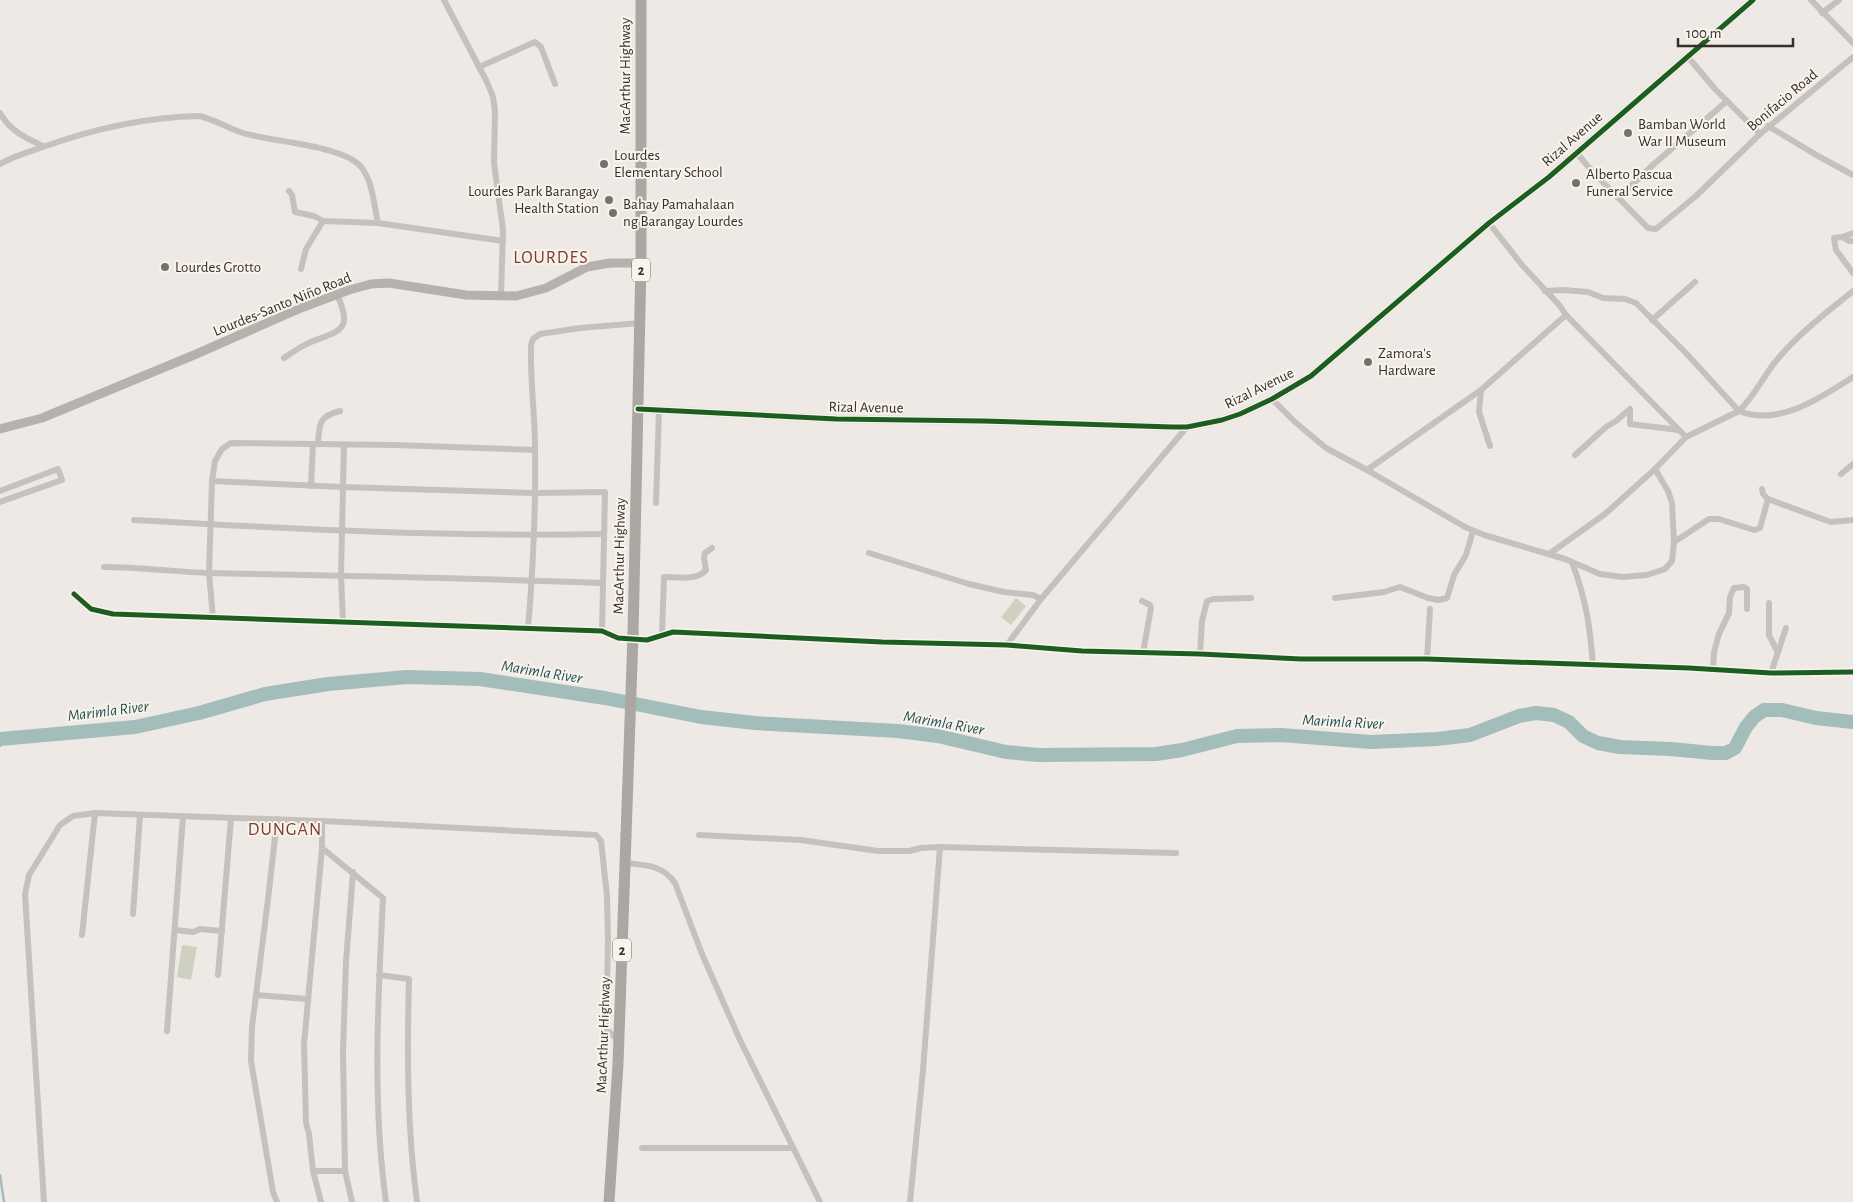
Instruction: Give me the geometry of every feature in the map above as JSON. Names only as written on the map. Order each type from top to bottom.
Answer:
[{"type":"highway","name":"MacArthur Highway","points":[[609,1202],[619,1041],[633,635],[641,263],[640,0]]},
{"type":"main road","name":"Lourdes-Santo Niño Road","points":[[0,429],[42,418],[337,294],[380,283],[466,295],[501,297],[532,292],[559,282],[587,267],[599,264],[641,263]]},
{"type":"street","points":[[444,0],[487,82],[495,111],[494,163],[502,218],[503,241],[501,297]]},
{"type":"street","name":"Rizal Avenue","points":[[638,408],[836,419],[1187,427],[1231,417],[1272,399],[1326,365],[1489,223],[1548,176],[1754,0]]},
{"type":"street","points":[[1811,0],[1853,43]]},
{"type":"street","points":[[1822,13],[1840,0]]},
{"type":"street","points":[[479,67],[535,42],[541,47],[555,84]]},
{"type":"street","name":"Bonifacio Road","points":[[1576,152],[1648,228],[1656,229],[1696,196],[1768,126],[1853,57]]},
{"type":"street","points":[[1688,58],[1760,134]]},
{"type":"street","points":[[1618,198],[1727,101]]},
{"type":"street","points":[[0,114],[18,134],[43,146]]},
{"type":"street","points":[[0,164],[10,158],[43,146],[96,130],[118,125],[200,116],[247,134],[336,152],[353,159],[362,168],[366,176],[378,223]]},
{"type":"street","points":[[1768,126],[1826,161],[1853,174]]},
{"type":"street","points":[[289,191],[292,195],[295,212],[314,216],[323,221],[378,223],[503,241]]},
{"type":"street","points":[[301,269],[306,249],[323,221]]},
{"type":"street","points":[[1489,223],[1566,315],[1686,437]]},
{"type":"street","points":[[1853,233],[1834,238],[1836,250],[1853,273]]},
{"type":"street","points":[[1843,237],[1853,241]]},
{"type":"street","points":[[1652,320],[1695,282]]},
{"type":"street","points":[[1545,291],[1588,292],[1604,298],[1625,299],[1636,303],[1715,383],[1739,411],[1748,415],[1774,415],[1801,407],[1853,377]]},
{"type":"street","points":[[1549,554],[1605,514],[1655,469],[1686,437],[1739,411],[1746,405],[1758,384],[1787,349],[1820,318],[1853,291]]},
{"type":"street","points":[[284,358],[299,348],[330,336],[342,328],[344,316],[337,294]]},
{"type":"street","points":[[1367,470],[1481,390],[1566,315]]},
{"type":"street","points":[[528,629],[535,493],[531,359],[533,339],[540,334],[572,329],[640,323]]},
{"type":"street","points":[[1481,390],[1479,412],[1490,446]]},
{"type":"street","points":[[1272,399],[1295,422],[1326,448],[1473,531],[1549,554],[1600,574],[1611,576],[1647,575],[1661,571],[1669,566],[1673,555],[1674,542],[1672,503],[1668,491],[1655,469]]},
{"type":"street","points":[[1575,454],[1630,409],[1630,424],[1679,430]]},
{"type":"street","points":[[656,503],[659,410]]},
{"type":"street","points":[[311,486],[319,424],[330,414],[340,411]]},
{"type":"street","points":[[1007,645],[1041,599],[1187,427]]},
{"type":"street","points":[[213,618],[209,573],[212,481],[215,460],[222,449],[230,443],[535,450]]},
{"type":"street","points":[[343,622],[341,576],[344,445]]},
{"type":"street","points":[[1841,474],[1853,464]]},
{"type":"street","points":[[0,491],[58,469],[62,480],[0,502]]},
{"type":"street","points":[[212,481],[535,493],[604,492],[602,631]]},
{"type":"street","points":[[1762,489],[1763,494],[1768,498],[1831,522],[1853,520]]},
{"type":"street","points":[[1674,542],[1709,519],[1719,519],[1754,530],[1760,528],[1768,498]]},
{"type":"street","points":[[134,520],[343,530],[534,536],[603,534]]},
{"type":"street","points":[[1335,598],[1384,592],[1400,587],[1428,598],[1438,600],[1446,598],[1454,575],[1466,555],[1473,531]]},
{"type":"street","points":[[662,634],[664,577],[696,577],[702,574],[706,570],[705,553],[712,548]]},
{"type":"street","points":[[869,553],[969,584],[1004,592],[1033,595],[1041,599]]},
{"type":"street","points":[[1572,562],[1581,586],[1590,625],[1593,666]]},
{"type":"street","points":[[104,567],[209,573],[602,583]]},
{"type":"street","points":[[1713,669],[1714,652],[1719,634],[1729,613],[1730,597],[1734,588],[1746,589],[1748,609]]},
{"type":"street","points":[[74,594],[91,608],[113,614],[602,631],[618,638],[647,640],[673,632],[882,642],[1007,645],[1056,650],[1301,659],[1427,658],[1771,673],[1853,672]]},
{"type":"street","points":[[1200,654],[1202,621],[1207,601],[1213,599],[1251,598]]},
{"type":"street","points":[[1142,601],[1150,605],[1143,653]]},
{"type":"street","points":[[1769,603],[1768,635],[1777,651]]},
{"type":"street","points":[[1427,658],[1430,609]]},
{"type":"street","points":[[1771,673],[1786,628]]},
{"type":"street","points":[[82,935],[94,814]]},
{"type":"street","points":[[44,1202],[25,894],[29,875],[60,825],[73,816],[94,814],[276,819],[599,836],[607,896],[606,1029],[619,1041]]},
{"type":"street","points":[[133,914],[140,815]]},
{"type":"street","points":[[167,1031],[183,816]]},
{"type":"street","points":[[218,975],[231,818]]},
{"type":"street","points":[[276,819],[252,1027],[251,1061],[273,1192],[277,1202]]},
{"type":"street","points":[[321,1202],[313,1171],[306,1123],[304,1044],[322,848],[322,821]]},
{"type":"street","points":[[699,835],[801,840],[878,852],[940,847],[1176,853]]},
{"type":"street","points":[[910,1202],[923,1070],[940,847]]},
{"type":"street","points":[[322,848],[383,898],[377,1066],[380,1154],[386,1202]]},
{"type":"street","points":[[626,864],[658,868],[670,876],[675,883],[706,963],[740,1040],[820,1202]]},
{"type":"street","points":[[352,1202],[345,1171],[343,1041],[346,962],[353,872]]},
{"type":"street","points":[[175,930],[193,932],[200,929],[222,932]]},
{"type":"street","points":[[379,975],[409,979],[407,1048],[412,1166],[417,1202]]},
{"type":"street","points":[[256,995],[308,999]]},
{"type":"street","points":[[642,1148],[793,1148]]},
{"type":"street","points":[[313,1171],[345,1171]]},
{"type":"green space","points":[[1016,598],[1026,606],[1011,625],[1001,617]]},
{"type":"green space","points":[[182,945],[197,947],[191,980],[177,977]]},
{"type":"waterway","name":"Marimla River","points":[[0,739],[135,727],[199,713],[265,694],[328,684],[407,677],[480,679],[605,698],[701,717],[755,723],[898,731],[938,736],[1006,752],[1039,755],[1156,754],[1182,750],[1237,736],[1281,735],[1371,742],[1437,739],[1470,735],[1519,716],[1536,713],[1554,715],[1569,722],[1583,736],[1598,743],[1620,747],[1726,753],[1735,748],[1746,727],[1754,717],[1764,710],[1782,710],[1816,718],[1853,722]]},
{"type":"waterway","name":"Marimla River","points":[[0,746],[6,739]]},
{"type":"waterway","points":[[0,1175],[4,1202]]},
{"type":"cycle path","points":[[638,409],[836,419],[1172,427],[1187,427],[1222,420],[1240,414],[1272,399],[1311,376],[1489,223],[1549,177],[1753,0]]},
{"type":"cycle path","points":[[74,594],[91,609],[113,614],[602,631],[618,638],[647,640],[673,632],[1301,659],[1427,659],[1689,668],[1771,673],[1853,672]]},
{"type":"place","name":"Bamban World War II Museum","points":[[1628,133]]},
{"type":"place","name":"Lourdes Elementary School","points":[[604,164]]},
{"type":"place","name":"Alberto Pascua Funeral Service","points":[[1576,183]]},
{"type":"place","name":"Lourdes Park Barangay Health Station","points":[[609,200]]},
{"type":"place","name":"Bahay Pamahalaan ng Barangay Lourdes","points":[[613,213]]},
{"type":"place","name":"Lourdes Grotto","points":[[165,267]]},
{"type":"place","name":"Zamora's Hardware","points":[[1368,362]]},
{"type":"district","name":"LOURDES","points":[[551,257]]},
{"type":"district","name":"DUNGAN","points":[[285,829]]}]
